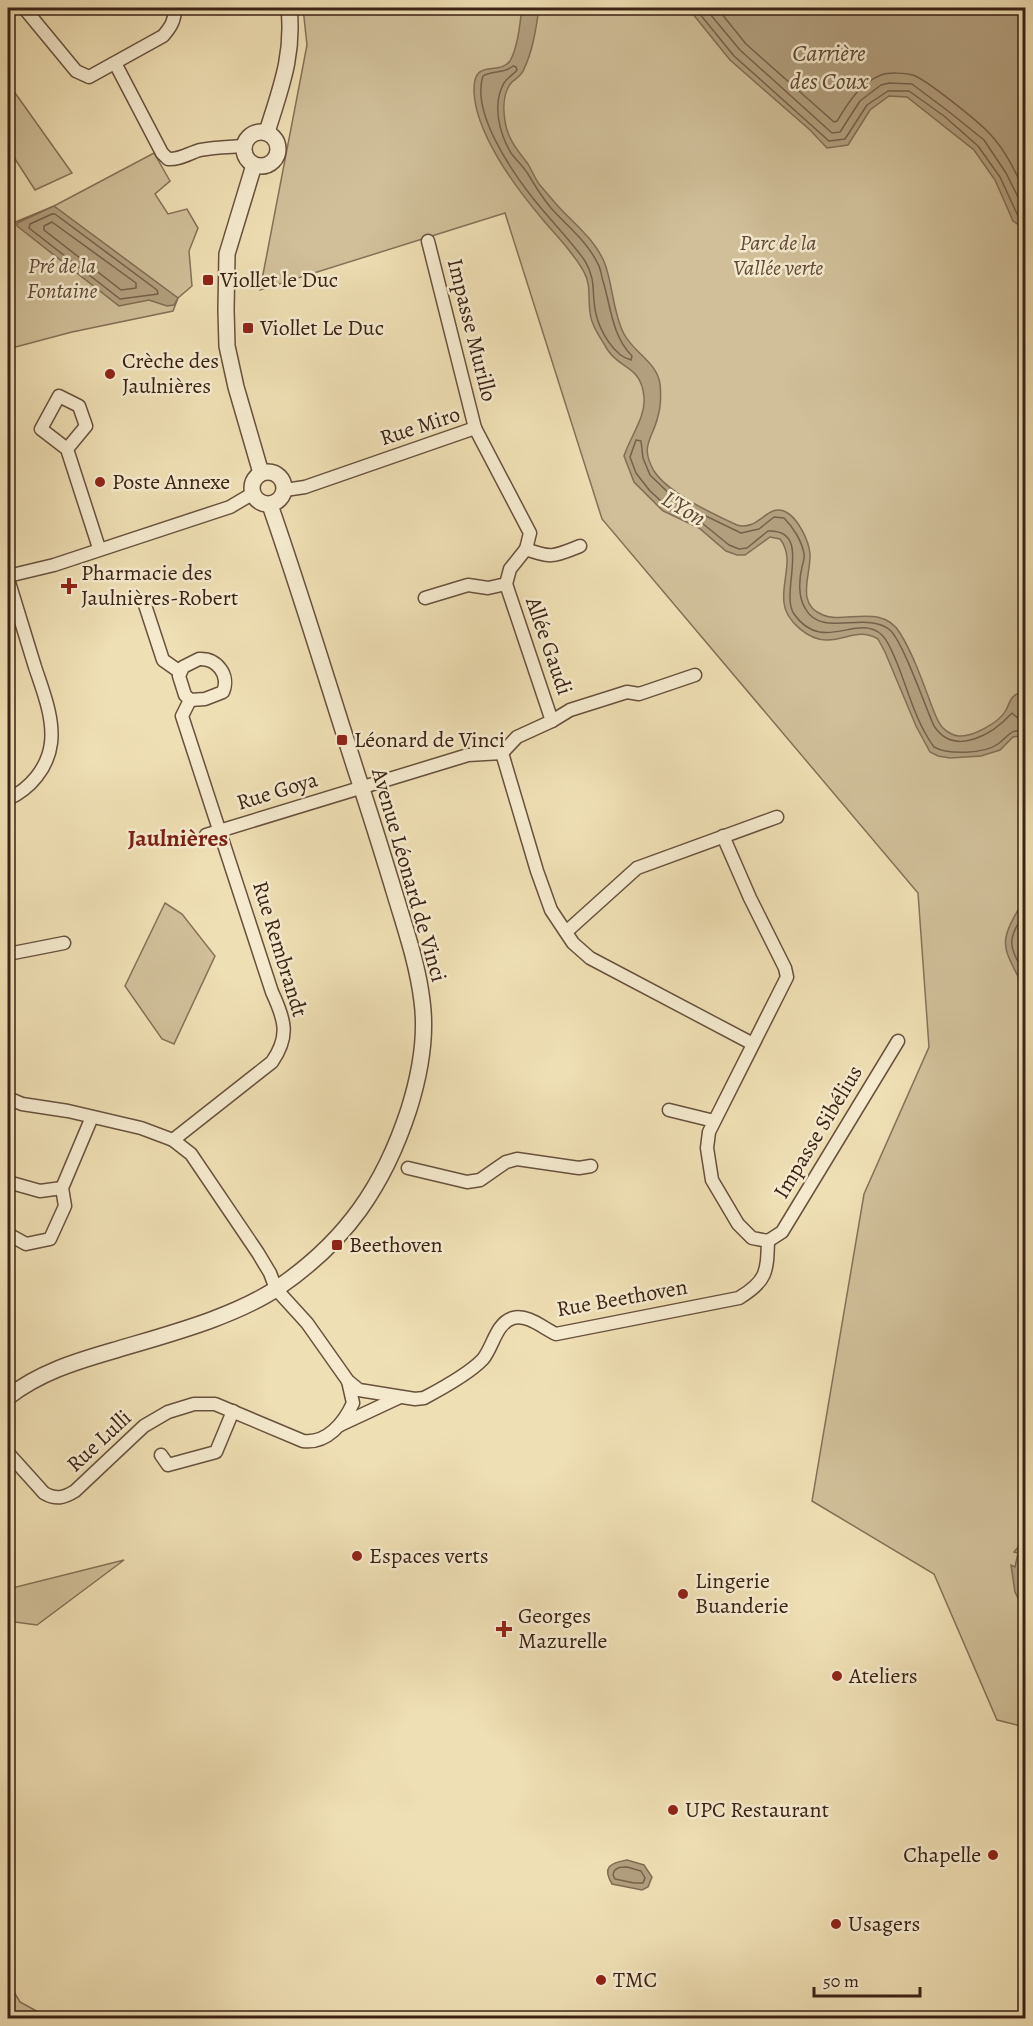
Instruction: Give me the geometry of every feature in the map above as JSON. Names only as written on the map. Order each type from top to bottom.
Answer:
[{"type":"street","points":[[24,8],[76,71],[89,77],[163,36],[171,28],[175,8]]},
{"type":"street","points":[[267,132],[288,64],[292,32],[289,8]]},
{"type":"street","points":[[115,63],[162,153],[168,159],[176,160],[196,151],[210,148],[243,146]]},
{"type":"street","points":[[267,132],[278,143],[278,153],[275,160],[268,165],[254,165],[244,155],[243,146],[252,133],[267,132]]},
{"type":"street","points":[[254,165],[227,254],[226,310],[227,346],[236,387],[261,473]]},
{"type":"street","name":"Impasse Murillo","points":[[428,241],[475,428]]},
{"type":"street","name":"Rue Miro","points":[[285,489],[305,487],[475,428],[530,533],[526,549]]},
{"type":"street","points":[[67,449],[99,548]]},
{"type":"street","points":[[274,472],[280,476],[285,489],[282,497],[270,505],[257,500],[252,494],[255,478],[261,473],[274,472]]},
{"type":"street","points":[[8,799],[31,784],[43,766],[51,744],[51,725],[8,577],[54,565],[99,548],[230,507],[252,494]]},
{"type":"street","name":"Avenue Léonard de Vinci","points":[[8,1397],[41,1376],[65,1365],[188,1328],[225,1314],[276,1289],[318,1258],[348,1226],[376,1186],[389,1162],[416,1087],[424,1040],[423,1004],[415,960],[270,505]]},
{"type":"street","points":[[425,598],[468,585],[488,588],[506,584],[510,569],[526,549],[544,556],[554,556],[580,546]]},
{"type":"street","name":"Allée Gaudi","points":[[506,584],[552,721]]},
{"type":"street","points":[[145,604],[163,660],[180,672]]},
{"type":"street","points":[[208,659],[217,664],[226,684],[223,692],[204,699],[190,700],[181,686],[179,676],[183,667],[191,662],[208,659]]},
{"type":"street","points":[[695,675],[639,694],[627,692],[570,710],[552,721],[517,736],[502,753],[547,900],[573,943],[590,958],[753,1044]]},
{"type":"street","name":"Rue Rembrandt","points":[[173,1140],[272,1062],[280,1050],[284,1027],[282,1014],[182,716],[190,700]]},
{"type":"street","name":"Rue Goya","points":[[206,835],[468,755],[502,753]]},
{"type":"street","points":[[566,932],[637,868],[777,817]]},
{"type":"street","points":[[723,836],[785,968],[785,982],[714,1120],[709,1132],[707,1148],[712,1180],[738,1224],[753,1238],[768,1241]]},
{"type":"street","points":[[8,954],[64,943]]},
{"type":"street","name":"Impasse Sibélius","points":[[768,1241],[782,1232],[898,1041]]},
{"type":"street","points":[[8,1098],[22,1104],[46,1107],[141,1128],[173,1140],[191,1154],[263,1260],[276,1289],[307,1323],[348,1382],[353,1403],[350,1412],[339,1425]]},
{"type":"street","points":[[669,1110],[714,1120]]},
{"type":"street","points":[[8,1234],[26,1244],[50,1239],[65,1206],[62,1188],[92,1117]]},
{"type":"street","points":[[408,1168],[467,1182],[480,1180],[506,1162],[518,1159],[579,1168],[591,1166]]},
{"type":"street","points":[[8,1182],[40,1191],[62,1188]]},
{"type":"street","name":"Rue Beethoven","points":[[348,1382],[359,1389],[400,1397],[424,1398],[474,1366],[487,1353],[500,1329],[513,1318],[531,1320],[556,1334],[738,1298],[757,1284],[767,1269],[768,1241]]},
{"type":"street","points":[[339,1425],[400,1397]]},
{"type":"street","name":"Rue Lulli","points":[[8,1453],[44,1493],[51,1497],[62,1498],[75,1491],[144,1426],[168,1412],[194,1404],[215,1404],[303,1441],[312,1442],[322,1439],[339,1425]]},
{"type":"street","points":[[161,1455],[168,1465],[216,1452],[233,1411]]},
{"type":"green space","name":"Parc de la Vallée verte","points":[[303,8],[1025,8],[1025,1727],[997,1720],[934,1574],[812,1501],[864,1194],[929,1047],[918,893],[602,519],[505,213],[260,290],[307,45]]},
{"type":"green space","points":[[8,83],[72,173],[35,190],[8,148]]},
{"type":"green space","name":"Pré de la Fontaine","points":[[154,153],[170,181],[155,194],[168,214],[187,209],[198,228],[189,251],[192,286],[178,298],[173,311],[72,332],[8,349],[8,225],[54,206]]},
{"type":"green space","points":[[165,903],[182,914],[215,956],[174,1044],[162,1039],[125,986]]},
{"type":"green space","points":[[124,1560],[37,1625],[15,1622],[8,1617],[8,1589]]},
{"type":"green space","points":[[8,1982],[20,2002],[49,2018],[8,2018]]},
{"type":"water","name":"L'Yon","points":[[522,8],[539,8],[534,39],[527,62],[522,73],[509,86],[505,96],[506,127],[539,184],[601,255],[608,272],[620,326],[628,341],[658,376],[660,408],[647,448],[654,471],[680,495],[737,525],[751,525],[774,511],[786,512],[795,519],[802,530],[809,549],[810,562],[806,589],[809,604],[814,610],[832,617],[873,616],[892,624],[909,650],[939,723],[953,735],[965,736],[992,724],[1003,715],[1012,698],[1019,693],[1021,712],[1025,714],[1025,740],[1019,736],[1013,737],[1000,750],[981,756],[950,758],[930,752],[916,726],[878,639],[859,634],[835,640],[821,639],[800,629],[789,617],[784,603],[787,554],[780,539],[770,537],[745,555],[726,551],[699,528],[663,511],[634,482],[624,456],[643,412],[644,397],[639,379],[607,349],[591,317],[588,286],[584,272],[497,157],[476,108],[474,92],[478,74],[487,69],[499,68],[510,61],[517,42]]},
{"type":"water","name":"Carrière des Coux","points":[[688,8],[1025,8],[1025,229],[1013,221],[995,180],[974,150],[907,97],[889,96],[870,110],[848,145],[827,148],[810,130],[730,60]]},
{"type":"water","points":[[54,206],[178,298],[174,305],[167,306],[149,300],[119,306],[17,226],[17,223]]},
{"type":"water","points":[[1025,898],[1025,990],[1007,953],[1006,935]]},
{"type":"water","points":[[1025,1539],[1025,1612],[1015,1592],[1011,1565],[1015,1567],[1018,1553],[1014,1552]]},
{"type":"water","points":[[627,1860],[644,1865],[652,1877],[648,1887],[642,1890],[612,1884],[608,1874],[609,1867]]},
{"type":"place","name":"Viollet le Duc","points":[[208,280]]},
{"type":"place","name":"Viollet Le Duc","points":[[248,328]]},
{"type":"place","name":"Crèche des Jaulnières","points":[[110,374]]},
{"type":"place","name":"Poste Annexe","points":[[100,482]]},
{"type":"place","name":"Pharmacie des Jaulnières-Robert","points":[[69,586]]},
{"type":"place","name":"Léonard de Vinci","points":[[342,740]]},
{"type":"place","name":"Beethoven","points":[[337,1245]]},
{"type":"place","name":"Espaces verts","points":[[357,1556]]},
{"type":"place","name":"Lingerie Buanderie","points":[[683,1594]]},
{"type":"place","name":"Georges Mazurelle","points":[[504,1629]]},
{"type":"place","name":"Ateliers","points":[[837,1676]]},
{"type":"place","name":"UPC Restaurant","points":[[673,1810]]},
{"type":"place","name":"Chapelle","points":[[993,1855]]},
{"type":"place","name":"Usagers","points":[[836,1924]]},
{"type":"place","name":"TMC","points":[[601,1980]]},
{"type":"district","name":"Jaulnières","points":[[178,838]]}]
